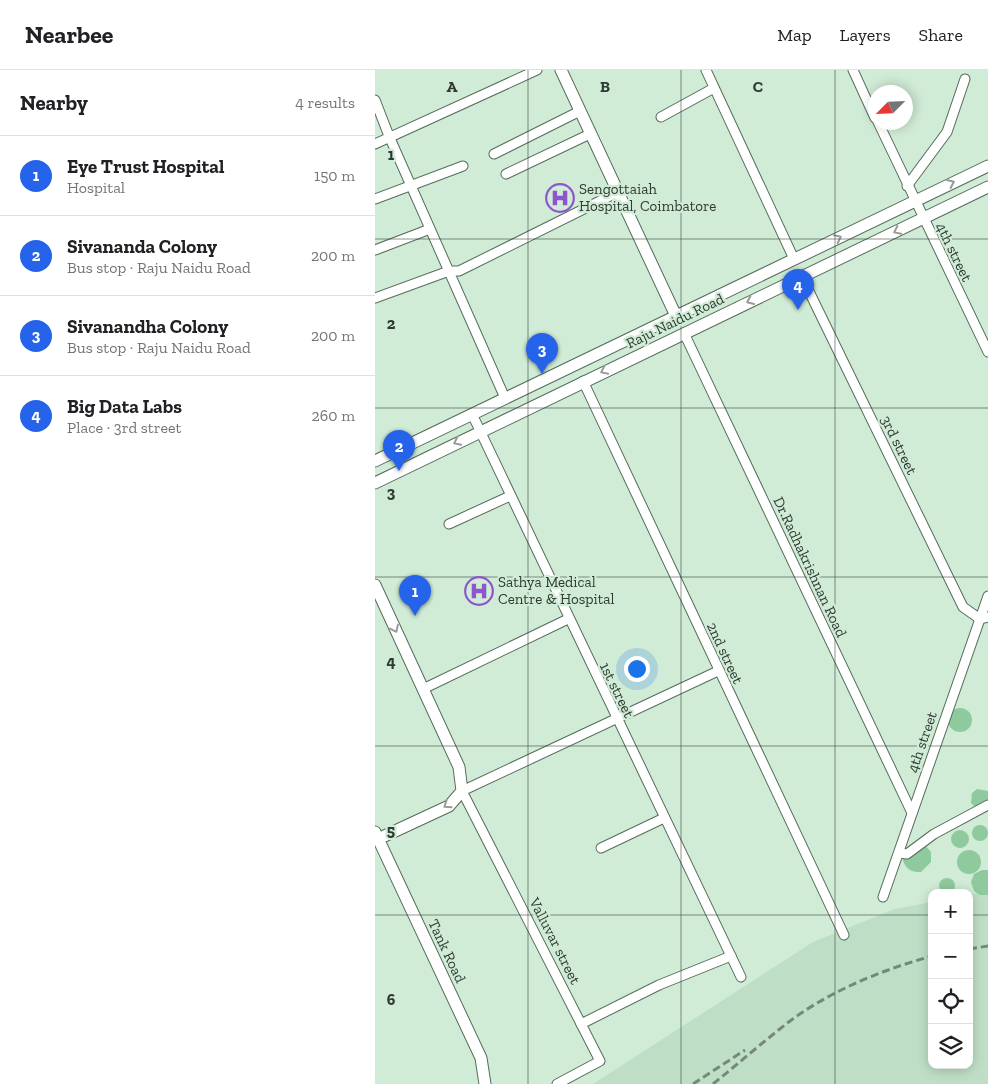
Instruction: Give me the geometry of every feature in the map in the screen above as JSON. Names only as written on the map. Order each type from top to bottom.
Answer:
[{"type":"main road","points":[[561,70],[676,316]]},
{"type":"main road","name":"Raju Naidu Road","points":[[375,462],[988,166]]},
{"type":"main road","name":"Raju Naidu Road","points":[[375,482],[988,187]]},
{"type":"main road","points":[[375,585],[459,767],[463,791],[449,806],[376,837]]},
{"type":"main road","name":"Tank Road","points":[[376,837],[481,1058],[485,1084]]},
{"type":"street","points":[[375,144],[537,70]]},
{"type":"street","points":[[706,70],[794,259]]},
{"type":"street","points":[[853,70],[868,103]]},
{"type":"street","points":[[907,186],[947,132],[965,79]]},
{"type":"street","points":[[661,117],[714,88]]},
{"type":"street","points":[[375,100],[430,230],[505,398]]},
{"type":"street","points":[[494,154],[580,111]]},
{"type":"street","points":[[882,130],[914,201]]},
{"type":"street","points":[[506,174],[590,134]]},
{"type":"street","points":[[375,199],[463,166]]},
{"type":"street","points":[[375,298],[449,271],[459,271],[618,192]]},
{"type":"street","name":"4th street","points":[[914,201],[988,352]]},
{"type":"street","points":[[375,250],[430,230]]},
{"type":"street","name":"3rd street","points":[[802,276],[963,607],[984,618]]},
{"type":"street","name":"Dr.Radhakrishnan Road","points":[[684,332],[912,812]]},
{"type":"street","name":"2nd street","points":[[583,381],[844,936]]},
{"type":"street","name":"1st street","points":[[472,414],[568,619],[741,977]]},
{"type":"street","points":[[449,524],[510,496]]},
{"type":"street","name":"4th street","points":[[883,897],[900,853],[912,812],[984,618],[988,596]]},
{"type":"street","points":[[423,689],[568,619]]},
{"type":"street","points":[[463,791],[718,671]]},
{"type":"street","name":"Valluvar street","points":[[463,791],[600,1061],[557,1084]]},
{"type":"street","points":[[900,853],[907,854],[934,834],[988,805]]},
{"type":"street","points":[[601,848],[664,818]]},
{"type":"street","points":[[581,1024],[659,985],[731,956]]},
{"type":"shaded area","points":[[988,891],[988,1084],[593,1084],[813,942],[895,909],[928,903],[928,1069],[973,1069],[973,894]]},
{"type":"green space","points":[[960,708],[969,711],[972,720],[969,729],[960,732],[951,729],[948,720],[951,711]]},
{"type":"green space","points":[[977,789],[988,791],[988,807],[976,808],[971,803],[972,793]]},
{"type":"green space","points":[[980,825],[988,833],[980,841],[972,833]]},
{"type":"green space","points":[[960,830],[966,833],[969,839],[966,845],[960,848],[954,845],[951,839],[954,833]]},
{"type":"green space","points":[[925,845],[931,852],[931,862],[921,872],[910,870],[904,863],[902,855]]},
{"type":"green space","points":[[969,850],[974,851],[980,857],[980,867],[974,873],[969,874],[964,873],[958,867],[957,862],[958,857],[964,851]]},
{"type":"green space","points":[[982,870],[988,870],[988,895],[980,895],[974,891],[971,882],[974,874]]},
{"type":"green space","points":[[947,878],[953,880],[954,889],[940,889],[939,886],[941,880]]},
{"type":"railway","points":[[973,948],[988,946]]},
{"type":"railway","points":[[713,1084],[806,1010],[858,982],[928,957]]},
{"type":"railway","points":[[693,1084],[745,1050]]},
{"type":"place","name":"Sengottaiah Hospital, Coimbatore","points":[[560,198]]},
{"type":"place","name":"Big Data Labs","points":[[798,310]]},
{"type":"place","name":"Sivanandha Colony","points":[[542,374]]},
{"type":"place","name":"Sivananda Colony","points":[[399,471]]},
{"type":"place","name":"Sathya Medical Centre & Hospital","points":[[479,591]]},
{"type":"place","name":"Eye Trust Hospital","points":[[415,616]]}]
